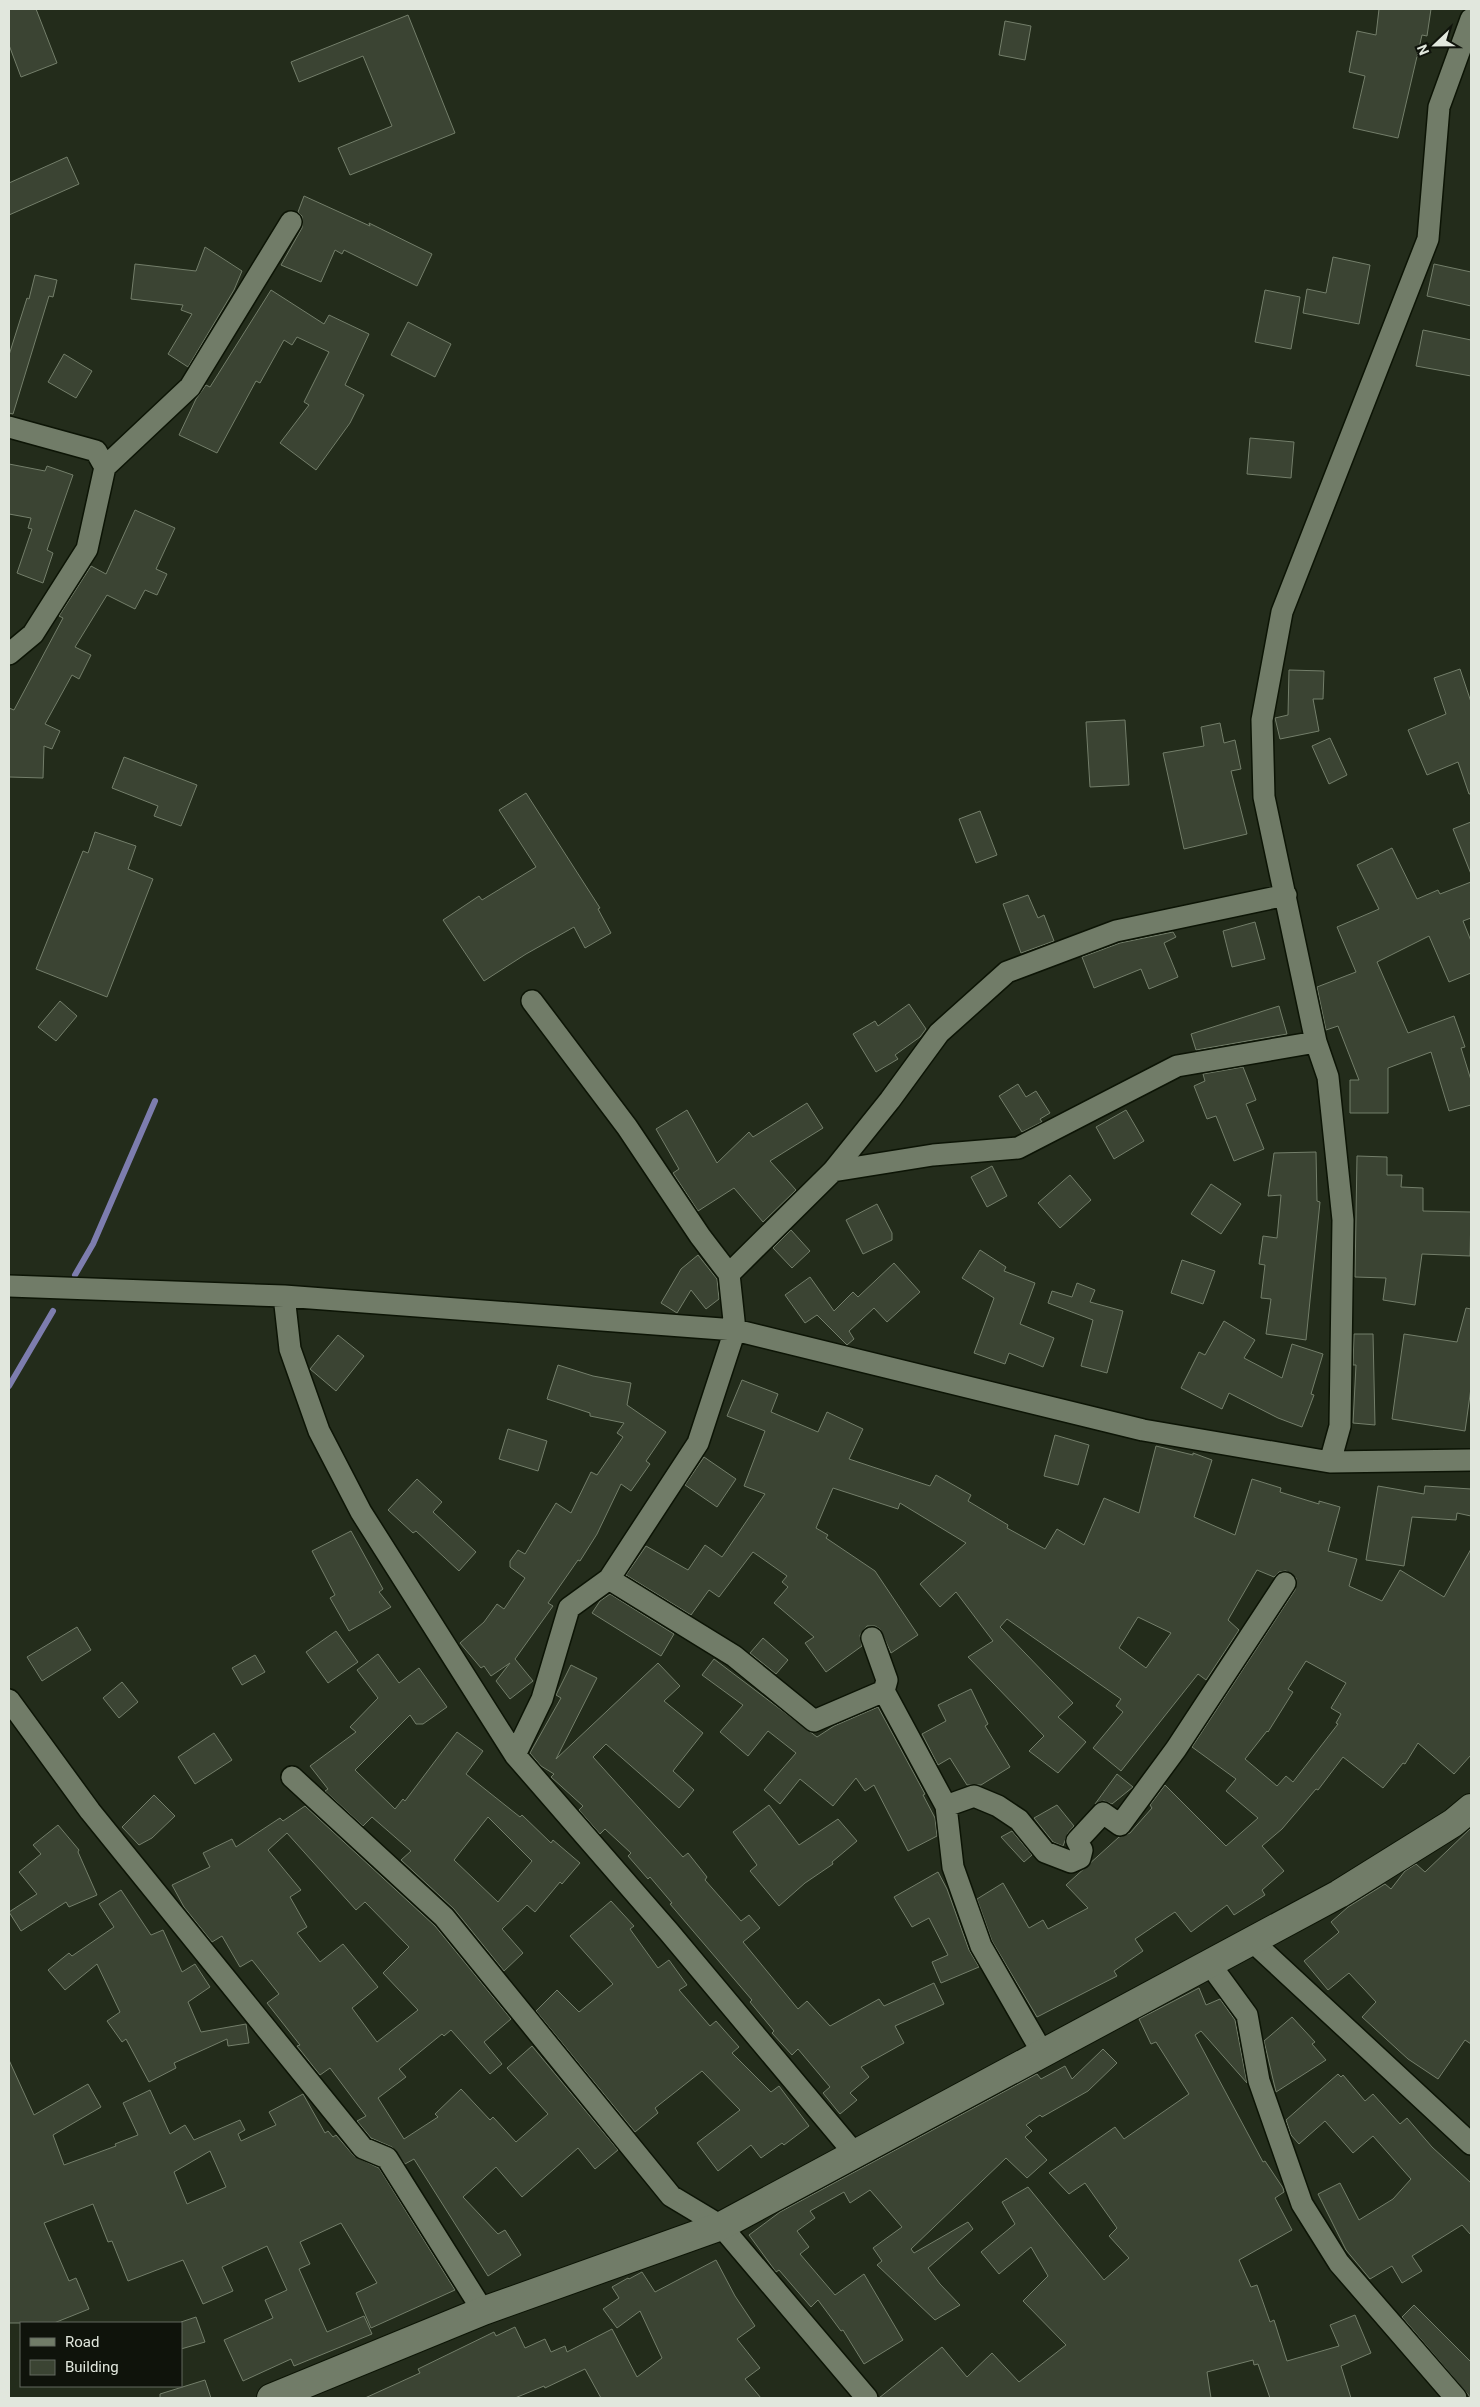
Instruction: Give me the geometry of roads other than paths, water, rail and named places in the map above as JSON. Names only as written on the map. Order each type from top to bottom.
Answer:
[{"type":"street","points":[[1330,1462],[1340,1426],[1343,1220],[1328,1077],[1316,1042],[1264,797],[1262,720],[1282,612],[1428,239],[1439,107],[1471,19]]},
{"type":"street","points":[[9,654],[32,634],[87,549],[105,467],[190,387],[292,222]]},
{"type":"street","points":[[9,428],[96,451],[105,467]]},
{"type":"street","points":[[729,1274],[833,1171],[890,1100],[938,1033],[1007,972],[1116,931],[1286,895]]},
{"type":"street","points":[[515,1755],[542,1699],[569,1608],[609,1580],[698,1443],[735,1330],[729,1274],[700,1236],[626,1128],[532,1001]]},
{"type":"street","points":[[833,1171],[932,1155],[1018,1148],[1177,1066],[1316,1042]]},
{"type":"street","points":[[9,1286],[284,1296],[735,1330],[1143,1430],[1330,1462],[1471,1460]]},
{"type":"street","points":[[284,1296],[290,1349],[319,1432],[361,1512],[515,1755],[669,1932],[855,2154]]},
{"type":"street","points":[[609,1580],[734,1656],[814,1721],[884,1691]]},
{"type":"street","points":[[946,1806],[974,1796],[982,1799],[998,1806],[1019,1820],[1045,1852],[1071,1862],[1080,1858],[1082,1850],[1077,1841],[1103,1813],[1120,1825],[1176,1750],[1285,1583]]},
{"type":"street","points":[[872,1638],[887,1680],[884,1691],[946,1806],[953,1867],[981,1946],[1042,2052]]},
{"type":"street","points":[[9,1700],[90,1811],[363,2148],[387,2158],[483,2310]]},
{"type":"street","points":[[292,1777],[444,1917],[671,2196],[721,2226],[867,2398]]},
{"type":"street","points":[[271,2398],[483,2310],[721,2226],[1250,1940],[1340,1894],[1453,1823],[1471,1808]]},
{"type":"street","points":[[1250,1940],[1471,2144]]},
{"type":"street","points":[[1209,1963],[1247,2014],[1259,2080],[1302,2204],[1339,2263],[1456,2398]]},
{"type":"waterway","points":[[75,1275],[93,1244],[155,1101]]},
{"type":"waterway","points":[[9,1386],[53,1311]]}]
